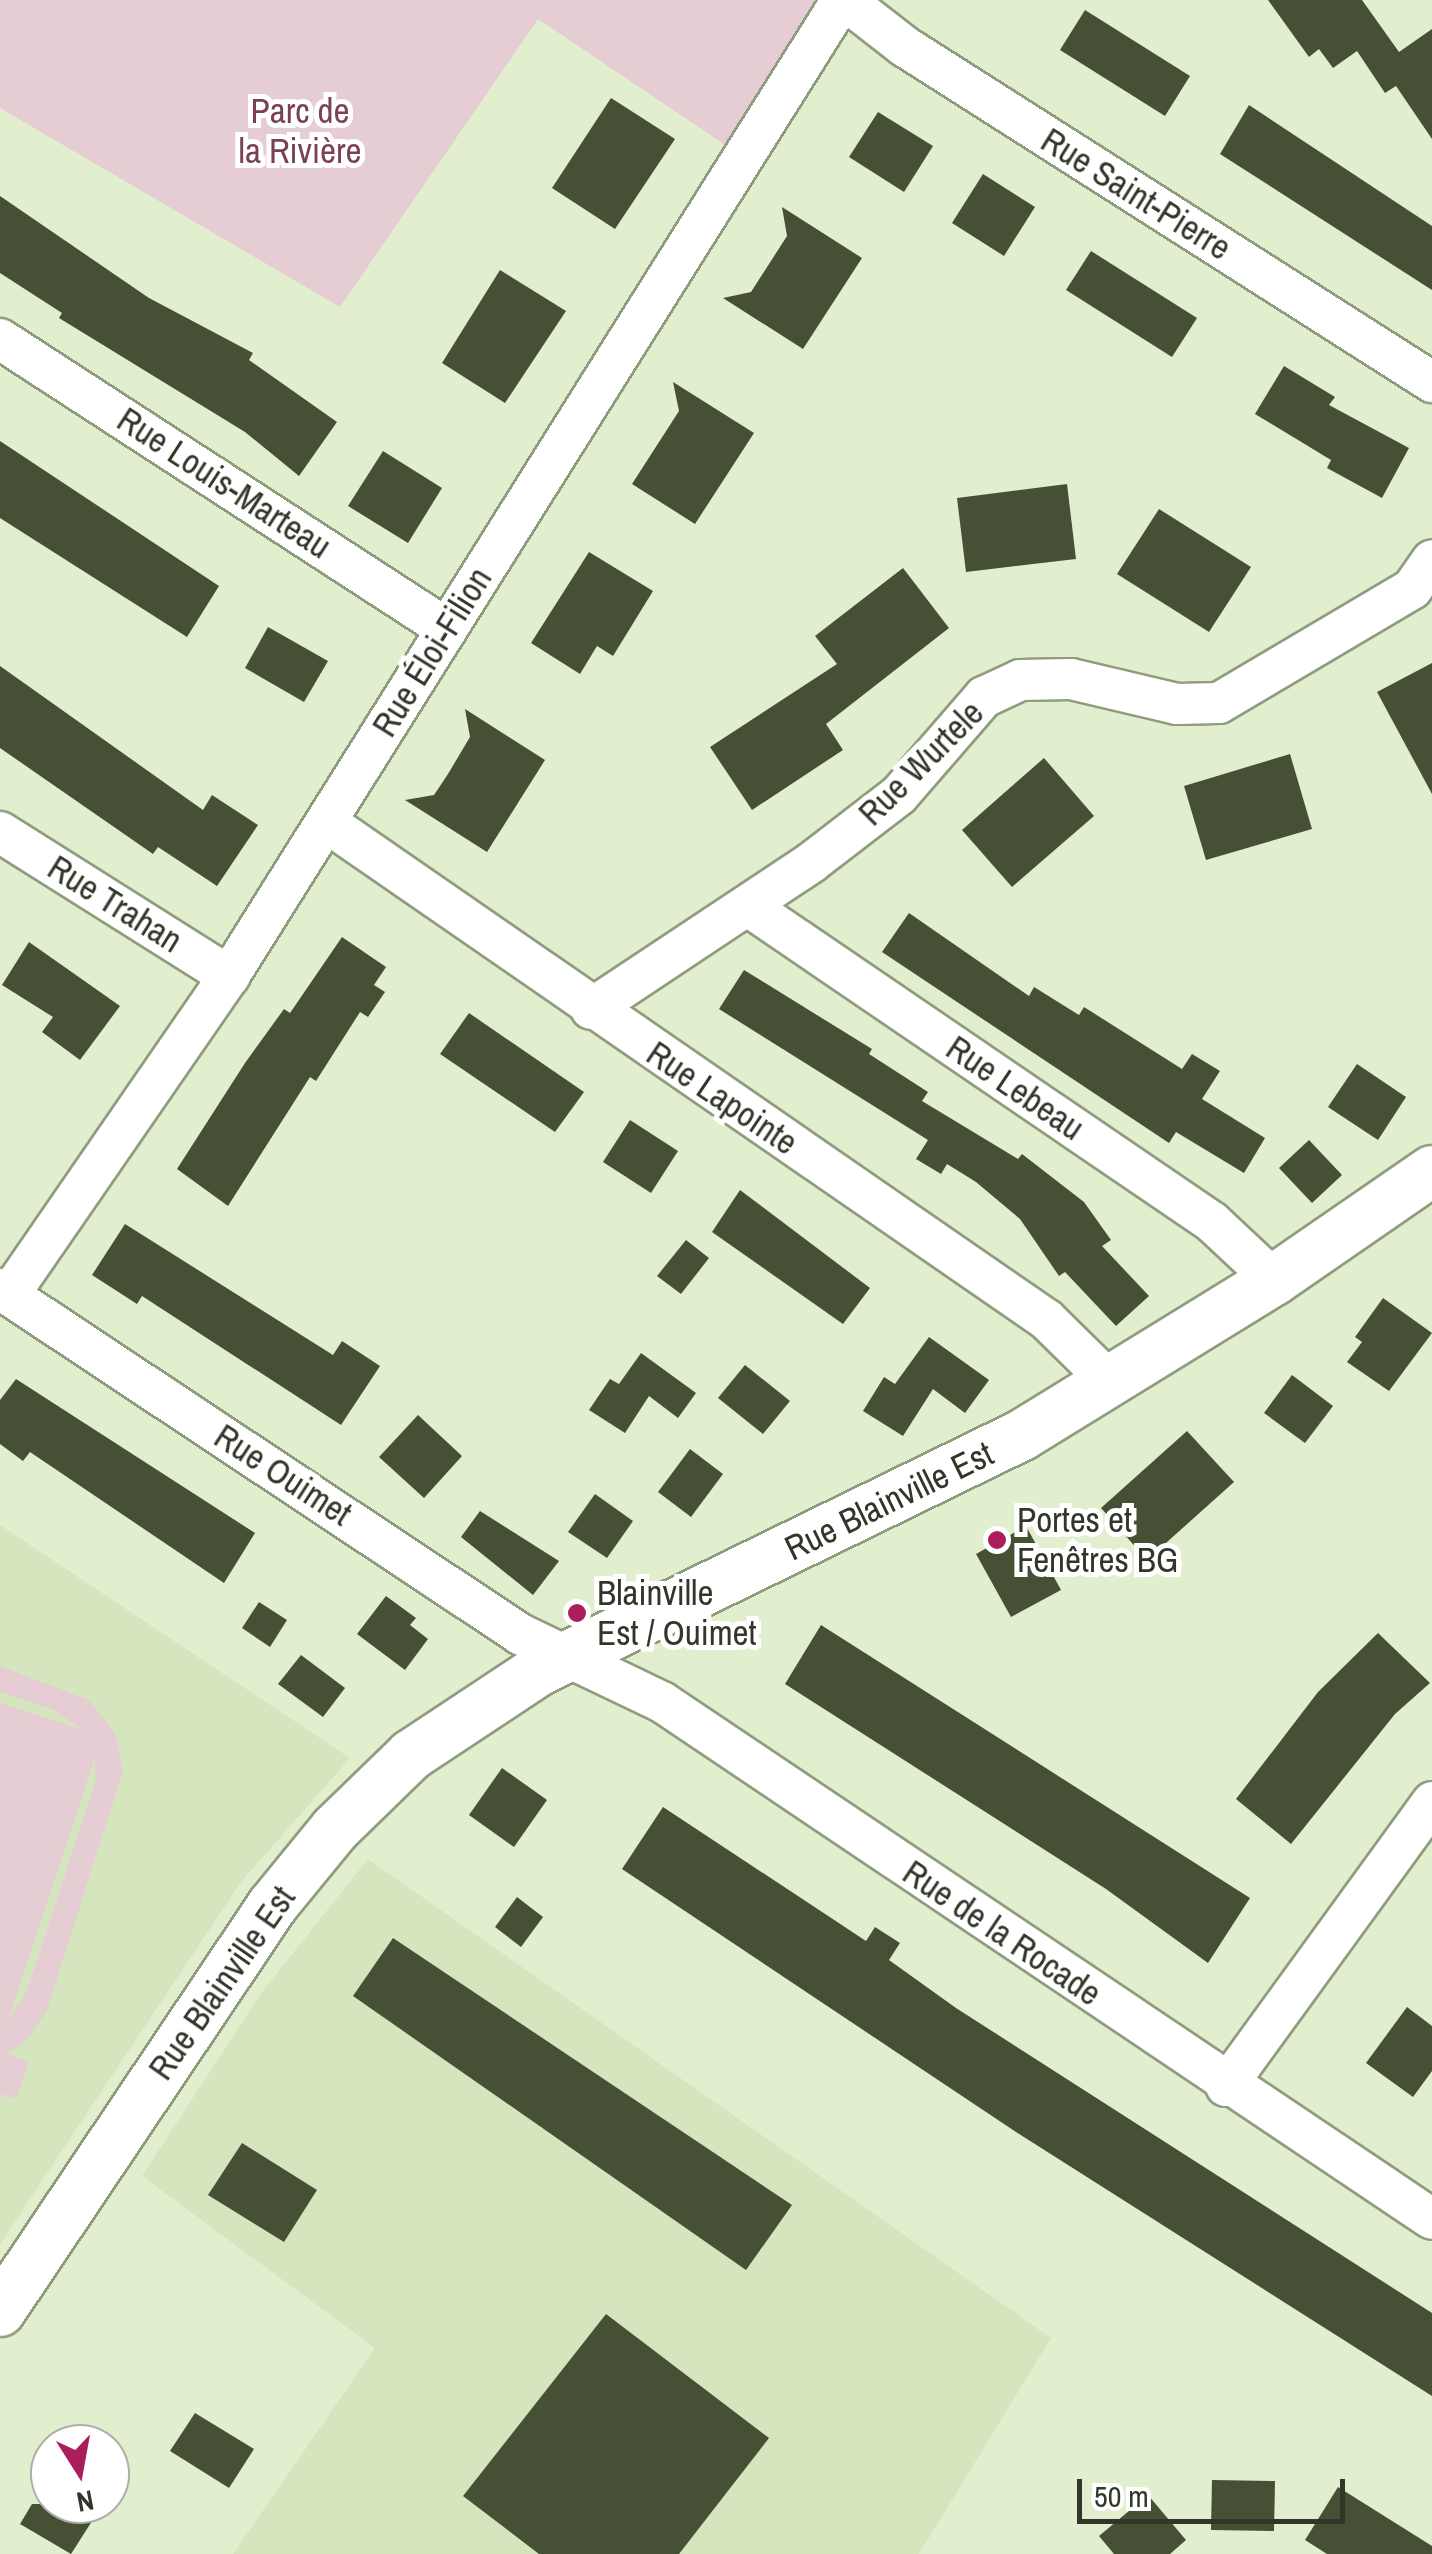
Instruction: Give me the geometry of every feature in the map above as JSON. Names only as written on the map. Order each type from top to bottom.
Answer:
[{"type":"street","name":"Rue Saint-Pierre","points":[[843,0],[904,46],[1432,382]]},
{"type":"street","name":"Rue Éloi-Filion","points":[[5,1292],[229,976],[843,0]]},
{"type":"street","name":"Rue Louis-Marteau","points":[[0,339],[446,629]]},
{"type":"street","name":"Rue Wurtele","points":[[591,1009],[748,906],[898,795],[984,698],[1020,680],[1070,679],[1178,704],[1219,703],[1412,589],[1432,560]]},
{"type":"street","name":"Rue Lapointe","points":[[326,822],[591,1009],[1047,1320],[1110,1382]]},
{"type":"street","name":"Rue Trahan","points":[[0,832],[229,976]]},
{"type":"street","name":"Rue Lebeau","points":[[748,906],[1212,1222],[1274,1280]]},
{"type":"street","name":"Rue Blainville Est","points":[[0,2311],[315,1852],[411,1755],[466,1714],[566,1658],[947,1474],[1110,1382],[1274,1280],[1432,1171]]},
{"type":"street","name":"Rue Ouimet","points":[[5,1292],[566,1658]]},
{"type":"street","name":"Rue de la Rocade","points":[[566,1658],[662,1702],[1226,2086],[1432,2219]]},
{"type":"street","points":[[1226,2086],[1432,1802]]},
{"type":"shaded area","points":[[0,1525],[350,1758],[241,1882],[0,2244]]},
{"type":"shaded area","points":[[368,1859],[1051,2338],[919,2554],[233,2554],[375,2348],[142,2176],[262,1992]]},
{"type":"green space","name":"Parc de la Rivière","points":[[0,0],[842,0],[746,159],[538,19],[340,307],[0,108]]},
{"type":"green space","points":[[0,1666],[89,1700],[115,1733],[123,1771],[47,2010],[26,2041],[6,2054],[29,2062],[16,2099],[0,2094],[0,1703],[81,1729],[54,1710],[0,1692]],"holes":[[[95,1757],[95,1784],[26,1993],[8,2020]]]},
{"type":"building","points":[[1268,0],[1362,0],[1399,52],[1432,29],[1432,139],[1396,86],[1385,93],[1357,51],[1333,68],[1319,49],[1309,57]]},
{"type":"building","points":[[1085,10],[1190,76],[1165,116],[1060,50]]},
{"type":"building","points":[[611,98],[675,139],[615,229],[552,188]]},
{"type":"building","points":[[1249,105],[1432,226],[1432,290],[1220,154]]},
{"type":"building","points":[[878,112],[933,146],[904,192],[849,157]]},
{"type":"building","points":[[983,174],[1035,207],[1004,256],[952,223]]},
{"type":"building","points":[[0,196],[149,298],[253,353],[249,360],[337,422],[299,476],[245,432],[59,318],[62,313],[0,273]]},
{"type":"building","points":[[782,207],[862,258],[803,349],[723,298],[751,292],[787,236]]},
{"type":"building","points":[[1091,251],[1197,318],[1172,357],[1066,290]]},
{"type":"building","points":[[500,270],[566,311],[505,403],[442,363]]},
{"type":"building","points":[[1284,366],[1335,397],[1329,405],[1409,448],[1382,498],[1327,468],[1331,460],[1255,414]]},
{"type":"building","points":[[673,382],[754,433],[695,524],[632,484],[679,411]]},
{"type":"building","points":[[0,441],[219,586],[187,637],[0,518]]},
{"type":"building","points":[[383,451],[442,488],[408,543],[348,506]]},
{"type":"building","points":[[1067,484],[1076,559],[966,572],[957,498]]},
{"type":"building","points":[[1159,509],[1251,567],[1209,632],[1117,574]]},
{"type":"building","points":[[589,552],[653,591],[613,656],[597,646],[580,674],[531,643]]},
{"type":"building","points":[[903,568],[949,628],[826,724],[843,750],[752,810],[710,747],[837,664],[815,636]]},
{"type":"building","points":[[268,627],[328,661],[304,702],[245,668]]},
{"type":"building","points":[[1432,663],[1432,794],[1377,692]]},
{"type":"building","points":[[0,666],[203,810],[212,795],[258,825],[217,886],[158,847],[153,854],[0,748]]},
{"type":"building","points":[[465,709],[545,760],[487,852],[405,800],[434,795],[448,774],[470,737]]},
{"type":"building","points":[[1290,754],[1312,829],[1206,860],[1184,786]]},
{"type":"building","points":[[1044,758],[1094,816],[1012,887],[962,830]]},
{"type":"building","points":[[909,913],[1029,996],[1034,987],[1079,1015],[1084,1007],[1182,1069],[1192,1054],[1220,1071],[1202,1099],[1265,1138],[1244,1173],[1176,1132],[1169,1143],[882,952]]},
{"type":"building","points":[[342,937],[386,967],[374,985],[385,992],[368,1017],[360,1012],[316,1081],[310,1077],[228,1206],[177,1169],[245,1063],[284,1009],[290,1013]]},
{"type":"building","points":[[29,942],[120,1006],[80,1060],[42,1032],[53,1017],[2,985]]},
{"type":"building","points":[[744,970],[872,1049],[869,1054],[928,1092],[922,1101],[1018,1159],[1022,1154],[1084,1202],[1111,1240],[1102,1246],[1149,1296],[1116,1326],[1065,1272],[1059,1276],[1020,1219],[976,1182],[947,1164],[941,1174],[916,1159],[928,1140],[719,1009]]},
{"type":"building","points":[[469,1013],[584,1092],[555,1132],[440,1054]]},
{"type":"building","points":[[1357,1064],[1406,1097],[1378,1140],[1328,1107]]},
{"type":"building","points":[[630,1120],[678,1151],[651,1193],[603,1162]]},
{"type":"building","points":[[1309,1140],[1342,1175],[1312,1203],[1279,1168]]},
{"type":"building","points":[[740,1190],[870,1288],[843,1324],[712,1232]]},
{"type":"building","points":[[125,1224],[333,1355],[342,1341],[380,1366],[341,1425],[142,1296],[137,1304],[92,1275]]},
{"type":"building","points":[[686,1240],[709,1258],[681,1294],[657,1276]]},
{"type":"building","points":[[1383,1298],[1432,1333],[1389,1391],[1347,1362],[1362,1342],[1355,1337]]},
{"type":"building","points":[[929,1337],[989,1380],[965,1413],[933,1389],[903,1436],[863,1411],[884,1377],[895,1384]]},
{"type":"building","points":[[641,1353],[696,1393],[678,1418],[649,1396],[625,1433],[589,1410],[610,1379],[619,1384]]},
{"type":"building","points":[[745,1365],[790,1401],[763,1434],[718,1398]]},
{"type":"building","points":[[1292,1375],[1333,1406],[1305,1443],[1264,1413]]},
{"type":"building","points":[[16,1379],[255,1533],[224,1583],[30,1452],[23,1461],[0,1444],[0,1400]]},
{"type":"building","points":[[418,1415],[462,1456],[424,1498],[379,1457]]},
{"type":"building","points":[[1187,1431],[1234,1482],[1147,1560],[1101,1508]]},
{"type":"building","points":[[690,1449],[723,1474],[691,1517],[658,1492]]},
{"type":"building","points":[[595,1494],[633,1521],[607,1558],[568,1532]]},
{"type":"building","points":[[480,1511],[559,1561],[533,1595],[461,1537]]},
{"type":"building","points":[[1026,1526],[1061,1590],[1011,1617],[976,1554]]},
{"type":"building","points":[[386,1596],[416,1618],[410,1625],[428,1639],[405,1670],[357,1634]]},
{"type":"building","points":[[259,1602],[287,1620],[270,1647],[242,1628]]},
{"type":"building","points":[[821,1625],[1250,1898],[1208,1963],[1106,1889],[785,1684]]},
{"type":"building","points":[[1378,1633],[1430,1683],[1395,1714],[1291,1844],[1236,1799],[1318,1692]]},
{"type":"building","points":[[301,1655],[345,1688],[323,1717],[278,1684]]},
{"type":"building","points":[[502,1768],[547,1800],[514,1847],[469,1815]]},
{"type":"building","points":[[663,1807],[866,1941],[875,1927],[900,1943],[889,1960],[956,2008],[1432,2313],[1432,2396],[1016,2132],[622,1869]]},
{"type":"building","points":[[517,1897],[543,1917],[521,1947],[495,1927]]},
{"type":"building","points":[[393,1938],[792,2205],[746,2270],[353,1996]]},
{"type":"building","points":[[1407,2007],[1432,2026],[1432,2071],[1413,2097],[1366,2063]]},
{"type":"building","points":[[242,2143],[317,2190],[284,2242],[208,2195]]},
{"type":"building","points":[[606,2314],[769,2438],[679,2554],[539,2554],[463,2496]]},
{"type":"building","points":[[195,2413],[254,2449],[229,2488],[170,2451]]},
{"type":"building","points":[[1212,2480],[1275,2481],[1274,2531],[1211,2530]]},
{"type":"building","points":[[1338,2487],[1432,2546],[1432,2554],[1327,2554],[1305,2540]]},
{"type":"building","points":[[1148,2495],[1186,2540],[1170,2554],[1114,2554],[1099,2536]]},
{"type":"building","points":[[30,2507],[30,2524],[90,2524],[71,2554],[20,2524]]},
{"type":"place","name":"Portes et Fenêtres BG","points":[[997,1540]]},
{"type":"place","name":"Blainville Est / Ouimet","points":[[577,1613]]}]
